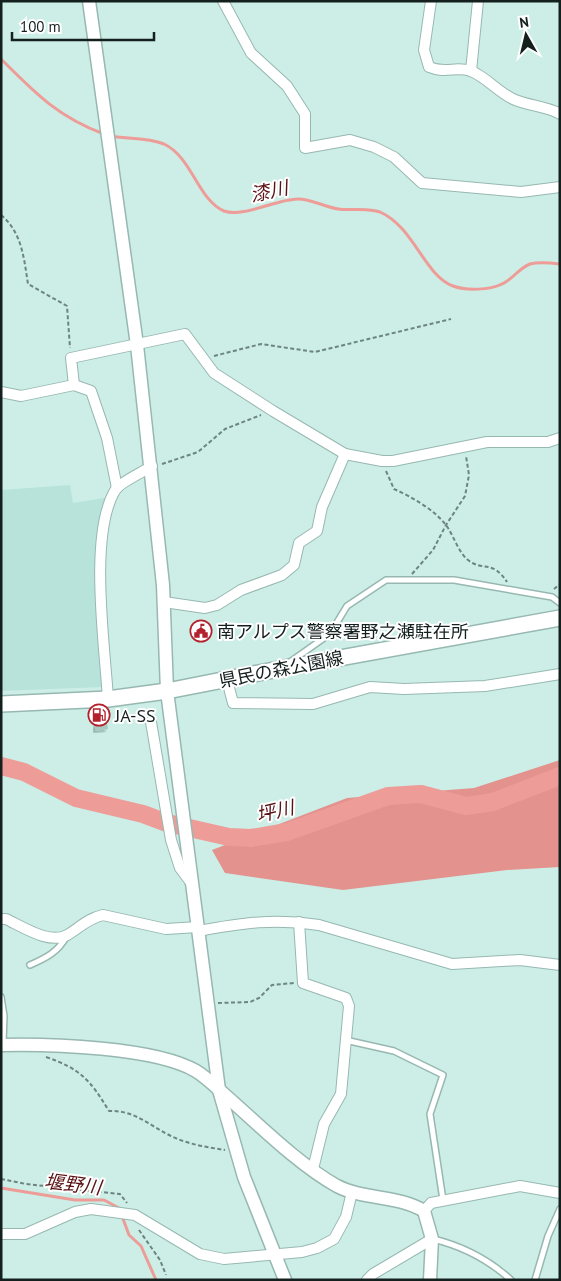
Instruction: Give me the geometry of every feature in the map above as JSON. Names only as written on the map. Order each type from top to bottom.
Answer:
[{"type":"main road","name":"県民の森公園線","points":[[1,704],[108,698],[168,692],[279,668],[560,618]]},
{"type":"street","points":[[89,1],[138,345],[152,466],[164,602],[168,692],[219,1090],[236,1152],[285,1280]]},
{"type":"street","points":[[223,1],[250,53],[287,86],[305,114],[305,148],[350,140],[374,147],[394,157],[422,183],[521,192],[560,188]]},
{"type":"street","points":[[431,1],[424,50],[430,67],[441,72],[458,69],[471,72],[510,98],[531,107],[553,110],[560,114]]},
{"type":"street","points":[[471,72],[478,1]]},
{"type":"street","points":[[74,385],[71,358],[185,334],[214,373],[345,454],[382,462],[487,442],[548,442],[560,438]]},
{"type":"street","points":[[1,392],[21,396],[74,385],[91,391],[107,438],[117,488],[105,519],[99,562],[108,698]]},
{"type":"street","points":[[164,602],[205,608],[217,605],[241,590],[282,575],[294,565],[299,544],[317,530],[325,500],[345,454]]},
{"type":"street","points":[[117,488],[152,466]]},
{"type":"street","points":[[227,680],[233,703],[313,704],[370,687],[404,689],[485,686],[560,674]]},
{"type":"street","points":[[151,722],[171,840],[180,868],[192,885]]},
{"type":"street","points":[[1,919],[6,919],[40,935],[54,938],[66,936],[93,917],[103,915],[166,928],[198,929],[263,920],[299,922],[319,925],[452,964],[520,960],[560,965]]},
{"type":"street","points":[[299,922],[303,983],[346,998],[349,1006],[341,1094],[324,1124],[313,1169]]},
{"type":"street","points":[[2,1045],[144,1054],[196,1071],[313,1169],[337,1186],[352,1192],[412,1204],[424,1211],[432,1239],[430,1280]]},
{"type":"street","points":[[424,1211],[431,1202],[520,1186],[560,1193]]},
{"type":"street","points":[[1,1234],[25,1234],[58,1218],[91,1209],[129,1215],[135,1214],[200,1254],[224,1259],[302,1252],[317,1248],[334,1239],[346,1217],[352,1192]]},
{"type":"street","points":[[367,1280],[373,1274],[432,1239]]},
{"type":"lane","points":[[279,668],[324,638],[333,629],[346,606],[386,580],[454,580],[552,597],[560,603]]},
{"type":"lane","points":[[30,965],[50,956],[61,946],[66,936]]},
{"type":"lane","points":[[1,997],[4,1016],[2,1045]]},
{"type":"lane","points":[[345,1040],[394,1051],[443,1075],[430,1114],[443,1200]]},
{"type":"lane","points":[[535,1280],[548,1236],[560,1209]]},
{"type":"lane","points":[[432,1239],[449,1243],[474,1254],[496,1267],[511,1280]]},
{"type":"path","points":[[1,215],[10,222],[23,252],[28,284],[67,306],[71,358]]},
{"type":"path","points":[[206,361],[218,355],[260,344],[314,352],[451,319]]},
{"type":"path","points":[[152,466],[174,461],[198,452],[225,429],[273,411]]},
{"type":"path","points":[[408,579],[433,550],[446,525],[465,496],[468,483],[464,446]]},
{"type":"path","points":[[382,462],[394,489],[410,496],[446,525],[467,559],[474,564],[490,566],[500,572],[513,590]]},
{"type":"path","points":[[208,1003],[250,1002],[259,998],[272,985],[303,983]]},
{"type":"path","points":[[42,1056],[68,1065],[84,1077],[95,1089],[109,1111],[117,1111],[144,1119],[167,1135],[182,1141],[236,1152]]},
{"type":"shaded area","points":[[70,485],[73,503],[110,497],[100,526],[95,558],[103,687],[1,691],[1,490]]},
{"type":"shaded area","points":[[560,760],[560,867],[507,870],[343,890],[225,873],[212,850],[347,798],[474,788]]},
{"type":"building","points":[[96,711],[101,711],[102,723],[107,723],[108,729],[95,731],[95,725],[97,724]]},
{"type":"waterway","name":"漆川","points":[[1,59],[36,93],[60,112],[104,134]]},
{"type":"waterway","name":"漆川","points":[[110,136],[157,142],[174,150],[182,158],[208,198],[224,211],[241,212],[298,199],[338,209],[380,212],[402,228],[434,272],[443,280],[458,288],[491,288],[506,282],[522,268],[530,264],[560,264]]},
{"type":"waterway","name":"坪川","points":[[1,766],[24,772],[76,798],[143,814],[167,823],[229,837],[251,838],[287,832],[388,796],[421,794],[466,806],[493,802],[560,776]]},
{"type":"waterway","name":"堰野川","points":[[1,1188],[75,1200],[104,1200],[119,1208],[129,1235],[141,1246],[156,1280]]},
{"type":"place","name":"南アルプス警察署野之瀬駐在所","points":[[201,631]]},
{"type":"place","name":"JA-SS","points":[[99,715]]}]
